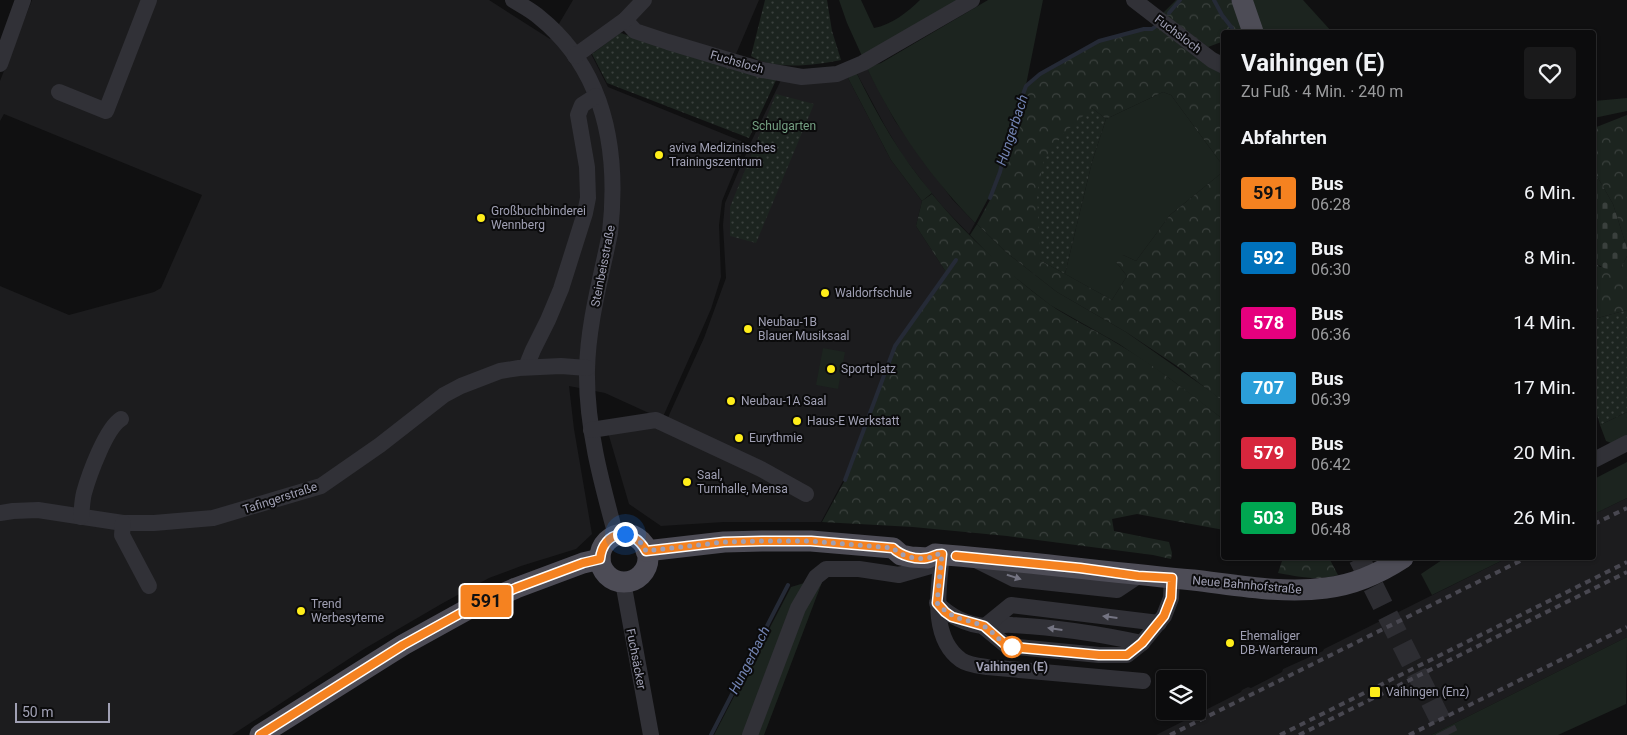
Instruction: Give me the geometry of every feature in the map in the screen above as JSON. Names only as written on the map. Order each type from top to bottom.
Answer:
[{"type":"main road","points":[[1242,0],[1252,30]]},
{"type":"main road","points":[[625,534],[634,537],[642,543],[646,551],[647,560],[645,568],[640,576],[632,580],[623,582],[614,580],[602,568],[600,559],[604,544],[616,536],[625,534]]},
{"type":"main road","name":"Neue Bahnhofstraße","points":[[646,551],[724,542],[811,541],[893,548],[900,544],[931,548],[940,557],[970,557],[1138,576],[1295,590],[1327,588],[1359,580],[1399,560]]},
{"type":"main road","points":[[260,735],[403,645],[470,608],[516,588],[583,563],[600,559]]},
{"type":"street","points":[[0,64],[24,0]]},
{"type":"street","points":[[59,92],[106,111],[150,0]]},
{"type":"street","name":"Steinbeisstraße","points":[[513,0],[538,16],[557,34],[575,56],[596,96],[605,122],[610,146],[613,168],[610,233],[592,321],[587,368],[595,452],[616,536]]},
{"type":"street","points":[[575,56],[625,20],[644,0]]},
{"type":"street","name":"Fuchsloch","points":[[625,20],[635,31],[762,70],[802,76],[837,74],[859,65],[972,0]]},
{"type":"street","name":"Fuchsloch","points":[[1134,0],[1212,60],[1221,64]]},
{"type":"street","points":[[526,367],[561,288],[586,213],[588,198],[587,167],[578,115],[582,105],[596,96]]},
{"type":"street","name":"Tafingerstraße","points":[[0,513],[38,510],[123,523],[154,523],[213,518],[320,486],[380,445],[444,395],[461,386],[500,372],[526,367],[562,366],[587,368]]},
{"type":"street","points":[[81,517],[84,493],[106,436],[121,419]]},
{"type":"street","points":[[592,430],[656,420],[761,469],[806,494]]},
{"type":"street","points":[[1596,459],[1627,443]]},
{"type":"street","points":[[123,523],[122,535],[149,586]]},
{"type":"street","points":[[750,735],[798,608],[816,577],[826,569],[859,569],[899,576],[940,557],[937,603],[939,620],[947,642],[956,656],[963,662],[987,667],[1144,681]]},
{"type":"street","points":[[984,626],[1007,646],[1110,656],[1127,655],[1142,643],[1164,616],[1169,604],[1172,578]]},
{"type":"street","name":"Fuchsäcker","points":[[623,582],[651,735]]},
{"type":"street","points":[[937,603],[952,617],[984,626],[1009,624],[1032,626],[1112,636],[1142,643]]},
{"type":"street","points":[[984,626],[1011,605],[1158,623]]},
{"type":"shaded area","points":[[32,0],[489,0],[550,39],[573,0],[759,0],[736,54],[639,27],[619,31],[590,52],[608,87],[746,143],[722,201],[719,225],[721,277],[711,309],[662,419],[605,393],[569,386],[574,429],[592,534],[576,549],[489,578],[443,603],[364,649],[232,735],[0,735],[0,286],[69,315],[154,292],[161,288],[202,195],[4,114],[0,121],[0,81]]},
{"type":"shaded area","points":[[867,68],[895,121],[952,199],[975,223],[969,234],[943,207],[903,156],[856,72]]},
{"type":"shaded area","name":"Waldorfschule","points":[[848,78],[891,160],[922,201],[916,226],[946,272],[894,345],[844,479],[821,522],[724,522],[661,526],[629,504],[607,429],[665,424],[704,338],[726,278],[723,225],[725,203],[752,140],[781,80]]},
{"type":"shaded area","points":[[1627,498],[1627,637],[1431,735],[1156,735],[1186,720],[1206,720],[1206,710],[1242,690],[1248,687],[1251,688],[1282,672],[1283,669],[1323,651],[1503,560],[1596,560],[1596,513]]},
{"type":"green space","points":[[765,0],[827,0],[832,31],[841,60],[795,66],[771,64],[751,56]]},
{"type":"green space","points":[[839,0],[861,0],[874,28],[887,24],[899,17],[920,0],[963,0],[862,56]]},
{"type":"green space","points":[[988,0],[1043,0],[1026,85],[1008,133],[999,172],[989,197],[975,223],[958,205],[914,150],[889,110],[867,68],[881,63]]},
{"type":"green space","points":[[1176,0],[1231,0],[1242,30],[1221,30],[1221,42],[1208,47],[1163,13]]},
{"type":"green space","points":[[1249,0],[1303,0],[1330,30],[1260,30]]},
{"type":"green space","points":[[1158,26],[1221,70],[1221,163],[1171,95],[1163,92],[1106,119],[1092,108],[1040,260],[1112,300],[1127,276],[1116,262],[1118,256],[1123,255],[1136,261],[1170,215],[1221,173],[1221,400],[1177,366],[1126,332],[1057,292],[1007,253],[977,224],[991,198],[1001,172],[1010,133],[1027,87],[1040,75],[1100,42],[1144,29],[1152,30]]},
{"type":"green space","points":[[620,33],[777,78],[749,138],[607,83],[592,54]]},
{"type":"green space","points":[[856,72],[890,135],[932,193],[922,201],[891,160],[848,78]]},
{"type":"green space","points":[[1163,92],[1171,95],[1221,163],[1221,173],[1170,215],[1136,261],[1123,255],[1116,262],[1127,276],[1112,300],[1065,274],[1092,162],[1106,119]]},
{"type":"green space","name":"Schulgarten","points":[[776,94],[814,104],[756,243],[730,236],[730,207]]},
{"type":"green space","points":[[1627,98],[1627,111],[1596,118],[1596,101]]},
{"type":"green space","points":[[1092,108],[1106,119],[1092,162],[1065,274],[1040,260],[1037,193],[1044,160],[1064,133]]},
{"type":"green space","points":[[1627,115],[1627,248],[1613,204],[1596,174],[1596,127]]},
{"type":"green space","points":[[1596,174],[1613,204],[1627,248],[1627,256],[1621,268],[1606,269],[1596,263]]},
{"type":"green space","points":[[932,194],[973,238],[1033,292],[1074,320],[1110,339],[1145,361],[1221,418],[1221,529],[1137,514],[1112,519],[1114,531],[1169,542],[1172,553],[1171,559],[1007,536],[913,527],[822,522],[845,480],[894,346],[946,272],[916,226],[922,201]]},
{"type":"green space","points":[[977,224],[1007,253],[1057,292],[1126,332],[1213,393],[1221,400],[1221,418],[1169,378],[1119,344],[1050,305],[999,265],[970,235]]},
{"type":"green space","points":[[1627,256],[1627,310],[1596,318],[1596,263],[1600,267],[1621,268]]},
{"type":"green space","points":[[1627,310],[1627,412],[1600,425],[1596,411],[1596,318]]},
{"type":"green space","name":"Sportplatz","points":[[823,348],[845,352],[838,389],[816,385]]},
{"type":"green space","points":[[1627,412],[1627,436],[1611,443],[1606,441],[1600,425]]},
{"type":"green space","points":[[1627,462],[1627,498],[1596,513],[1596,478]]},
{"type":"green space","points":[[1282,560],[1330,560],[1338,575],[1315,578],[1278,573]]},
{"type":"green space","points":[[1442,560],[1503,560],[1432,595],[1421,574]]},
{"type":"green space","points":[[824,577],[764,735],[714,735],[791,587]]},
{"type":"green space","points":[[1627,637],[1626,704],[1558,735],[1431,735]]},
{"type":"waterway","name":"Hungerbach","points":[[1169,13],[1180,0]]},
{"type":"waterway","points":[[1214,0],[1232,28]]},
{"type":"waterway","name":"Hungerbach","points":[[990,198],[1000,172],[1009,133],[1026,86],[1040,74],[1099,41],[1144,29],[1152,29],[1156,26]]},
{"type":"waterway","name":"Hungerbach","points":[[845,480],[895,346],[956,260]]},
{"type":"waterway","name":"Hungerbach","points":[[711,735],[788,585]]},
{"type":"tunnel","points":[[1360,560],[1448,735]]},
{"type":"railway","points":[[1596,523],[1627,508]]},
{"type":"railway","points":[[1170,735],[1522,560]]},
{"type":"railway","points":[[1280,735],[1627,562]]},
{"type":"railway","points":[[1299,735],[1627,572]]},
{"type":"railway","points":[[1409,735],[1627,627]]},
{"type":"bus line","name":"591","points":[[260,735],[403,645],[470,608],[516,588],[583,563],[600,559],[604,544],[616,536],[625,534],[634,537],[642,543],[646,551],[724,542],[811,541],[893,548],[901,555],[911,557],[928,558],[936,554],[942,554],[937,603],[952,617],[984,626],[1007,646],[1012,647],[1110,656],[1127,655],[1142,643],[1164,616],[1171,598],[1172,578],[956,556]]},
{"type":"place","name":"aviva Medizinisches Trainingszentrum","points":[[659,155]]},
{"type":"place","name":"Großbuchbinderei Wennberg","points":[[481,218]]},
{"type":"place","name":"Waldorfschule","points":[[825,293]]},
{"type":"place","name":"Neubau-1B Blauer Musiksaal","points":[[748,329]]},
{"type":"place","name":"Sportplatz","points":[[831,369]]},
{"type":"place","name":"Neubau-1A Saal","points":[[731,401]]},
{"type":"place","name":"Haus-E Werkstatt","points":[[797,421]]},
{"type":"place","name":"Eurythmie","points":[[739,438]]},
{"type":"place","name":"Saal, Turnhalle, Mensa","points":[[687,482]]},
{"type":"place","name":"Trend Werbesyteme","points":[[301,611]]},
{"type":"place","name":"Ehemaliger DB-Warteraum","points":[[1230,643]]},
{"type":"place","name":"Vaihingen (E)","points":[[1012,647]]},
{"type":"place","name":"Vaihingen (Enz)","points":[[1375,692]]},
{"type":"route","points":[[625,534],[634,537],[642,543],[646,551],[724,542],[811,541],[893,548],[901,555],[911,557],[928,558],[936,554],[942,554],[937,603],[952,617],[984,626],[1007,646],[1012,647]]}]
